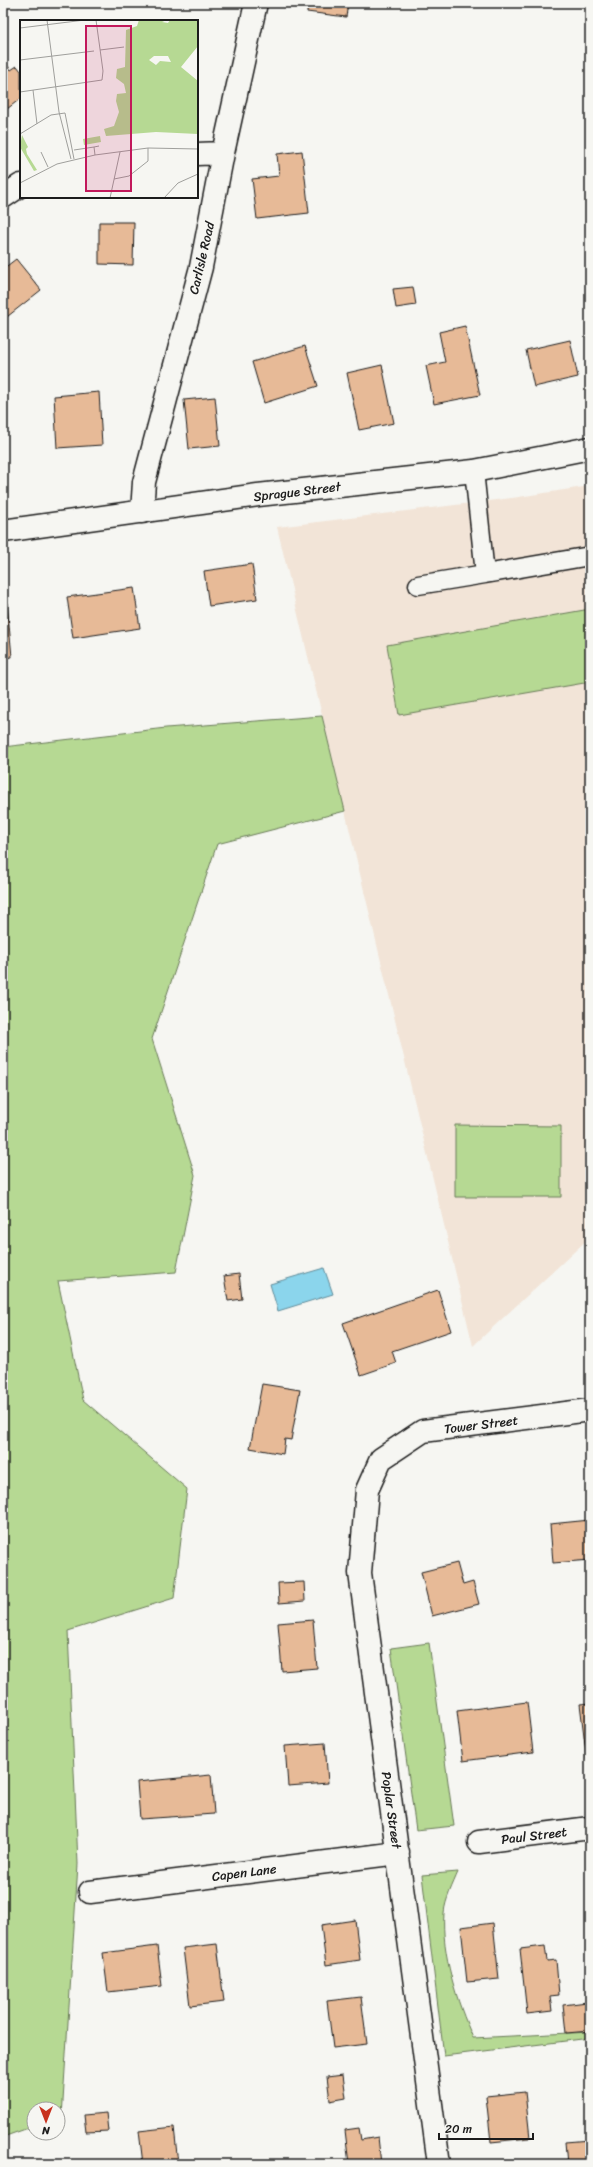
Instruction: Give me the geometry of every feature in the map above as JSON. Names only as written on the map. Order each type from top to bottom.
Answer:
[{"type":"street","name":"Carlisle Road","points":[[142,512],[144,482],[201,267],[223,153],[256,3]]},
{"type":"street","points":[[198,154],[223,153]]},
{"type":"street","points":[[3,197],[20,186]]},
{"type":"street","name":"Sprague Street","points":[[3,531],[258,495],[474,471],[590,448]]},
{"type":"street","name":"Tower Street","points":[[381,1459],[423,1431],[590,1410]]},
{"type":"street","name":"Poplar Street","points":[[381,1459],[367,1490],[360,1573],[440,2164]]},
{"type":"street","name":"Paul Street","points":[[478,1842],[590,1828]]},
{"type":"street","name":"Capen Lane","points":[[90,1892],[398,1853]]},
{"type":"lane","points":[[474,471],[485,574]]},
{"type":"lane","points":[[418,585],[590,556]]},
{"type":"shaded area","points":[[590,486],[590,1237],[473,1346],[277,527],[512,498]]},
{"type":"green space","points":[[590,609],[590,682],[399,715],[387,645]]},
{"type":"green space","points":[[322,716],[345,811],[217,844],[152,1039],[195,1175],[176,1272],[58,1281],[83,1400],[187,1489],[174,1598],[68,1631],[78,1864],[63,2101],[26,2101],[26,2129],[3,2137],[3,747],[166,728]]},
{"type":"green space","points":[[455,1125],[561,1126],[561,1197],[455,1197]]},
{"type":"green space","points":[[429,1643],[454,1826],[416,1830],[391,1648]]},
{"type":"green space","points":[[458,1872],[446,1903],[444,1913],[445,1944],[451,1977],[461,2009],[473,2038],[590,2032],[590,2038],[444,2056],[422,1875]]},
{"type":"water","points":[[324,1268],[333,1294],[278,1311],[270,1284]]},
{"type":"building","points":[[308,3],[348,3],[346,17],[307,12]]},
{"type":"building","points":[[3,60],[11,70],[17,66],[20,70],[20,99],[3,112]]},
{"type":"building","points":[[302,151],[309,213],[257,219],[252,179],[279,176],[277,154]]},
{"type":"building","points":[[99,222],[134,222],[133,265],[99,264]]},
{"type":"building","points":[[16,259],[41,290],[3,320],[3,269]]},
{"type":"building","points":[[413,287],[416,305],[396,308],[393,289]]},
{"type":"building","points":[[465,326],[480,395],[434,404],[426,366],[445,362],[439,332]]},
{"type":"building","points":[[570,340],[578,377],[534,387],[526,350]]},
{"type":"building","points":[[305,346],[318,386],[264,403],[252,362]]},
{"type":"building","points":[[382,365],[394,423],[359,430],[347,373]]},
{"type":"building","points":[[99,392],[102,445],[57,448],[54,396]]},
{"type":"building","points":[[215,397],[220,446],[189,449],[184,400]]},
{"type":"building","points":[[252,564],[257,599],[209,606],[204,571]]},
{"type":"building","points":[[134,588],[140,628],[73,638],[67,597]]},
{"type":"building","points":[[3,603],[7,603],[12,657],[3,658]]},
{"type":"building","points":[[239,1274],[242,1299],[228,1301],[224,1276]]},
{"type":"building","points":[[438,1290],[451,1331],[392,1351],[396,1363],[361,1375],[343,1323]]},
{"type":"building","points":[[262,1384],[300,1390],[291,1440],[285,1439],[283,1454],[250,1448]]},
{"type":"building","points":[[590,1520],[590,1560],[553,1563],[550,1524]]},
{"type":"building","points":[[457,1563],[463,1585],[473,1582],[479,1604],[432,1616],[421,1572]]},
{"type":"building","points":[[304,1582],[305,1601],[279,1603],[278,1583]]},
{"type":"building","points":[[313,1620],[317,1668],[282,1671],[278,1623]]},
{"type":"building","points":[[527,1702],[533,1752],[463,1761],[457,1711]]},
{"type":"building","points":[[590,1703],[590,1760],[587,1760],[580,1704]]},
{"type":"building","points":[[325,1743],[328,1783],[288,1786],[285,1746]]},
{"type":"building","points":[[211,1775],[214,1814],[140,1819],[137,1782]]},
{"type":"building","points":[[355,1920],[360,1960],[326,1965],[321,1925]]},
{"type":"building","points":[[493,1923],[499,1979],[467,1982],[461,1927]]},
{"type":"building","points":[[217,1944],[224,2002],[190,2006],[183,1948]]},
{"type":"building","points":[[157,1946],[162,1986],[108,1992],[103,1953]]},
{"type":"building","points":[[545,1946],[547,1961],[556,1960],[559,1995],[550,1996],[552,2011],[527,2014],[520,1949]]},
{"type":"building","points":[[361,1997],[367,2044],[333,2048],[327,2001]]},
{"type":"building","points":[[587,2002],[590,2031],[566,2033],[563,2005]]},
{"type":"building","points":[[343,2075],[346,2098],[330,2101],[327,2077]]},
{"type":"building","points":[[525,2092],[530,2138],[491,2142],[486,2096]]},
{"type":"building","points":[[106,2113],[108,2131],[86,2132],[84,2115]]},
{"type":"building","points":[[174,2127],[178,2164],[143,2164],[139,2131]]},
{"type":"building","points":[[359,2128],[361,2140],[378,2137],[381,2164],[349,2164],[345,2130]]},
{"type":"building","points":[[590,2140],[590,2164],[567,2164],[565,2142]]}]
